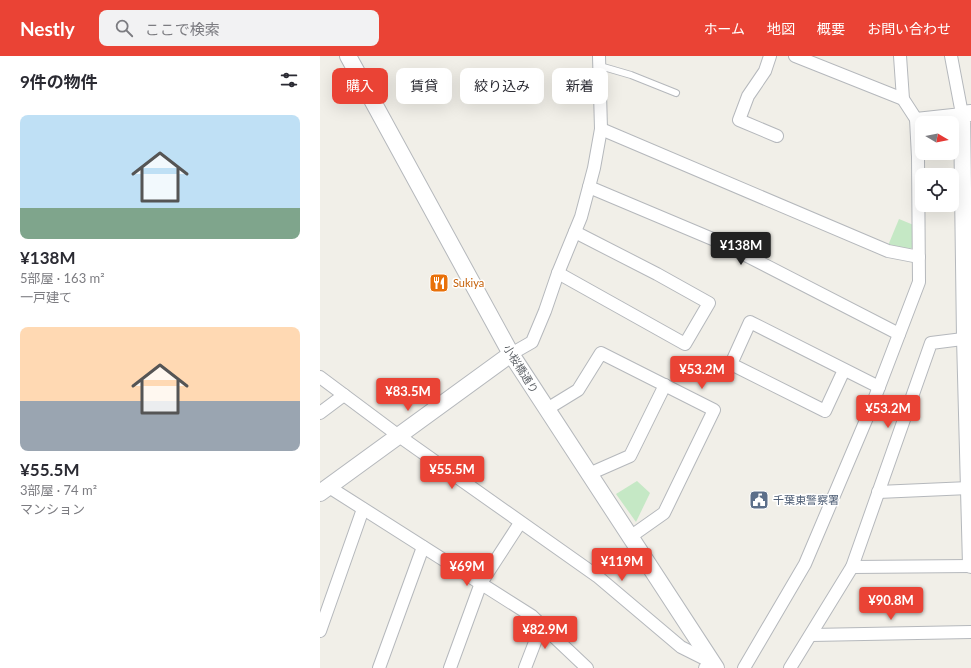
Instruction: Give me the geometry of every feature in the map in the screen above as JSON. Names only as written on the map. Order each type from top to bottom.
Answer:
[{"type":"street","name":"小桜橋通り","points":[[348,56],[511,354],[590,474],[711,666]]},
{"type":"street","points":[[770,56],[765,71],[748,96],[739,120],[777,136]]},
{"type":"street","points":[[795,56],[903,99]]},
{"type":"street","points":[[900,56],[903,99],[915,117]]},
{"type":"street","points":[[852,567],[971,566],[966,113],[951,56]]},
{"type":"street","points":[[587,668],[542,624],[481,583],[363,509],[324,490],[511,354],[532,342],[581,217],[589,187],[601,129],[600,61]]},
{"type":"street","points":[[941,116],[966,113]]},
{"type":"street","points":[[601,129],[888,251],[919,257]]},
{"type":"street","points":[[744,668],[805,564],[878,387],[919,282],[918,160]]},
{"type":"street","points":[[589,187],[722,243],[899,334]]},
{"type":"street","points":[[558,273],[685,344],[709,303],[657,274],[575,232]]},
{"type":"street","points":[[844,370],[825,411],[731,364],[750,322],[878,387]]},
{"type":"street","points":[[790,668],[852,567],[931,343],[968,338]]},
{"type":"street","points":[[547,410],[578,390],[601,353],[666,384],[714,410],[664,513],[630,537]]},
{"type":"street","points":[[320,377],[520,524],[597,576],[681,647],[711,666]]},
{"type":"street","points":[[590,474],[630,456],[666,384]]},
{"type":"street","points":[[320,413],[344,395]]},
{"type":"street","points":[[878,492],[969,488]]},
{"type":"street","points":[[320,631],[363,509]]},
{"type":"street","points":[[450,668],[481,583],[520,524]]},
{"type":"street","points":[[380,668],[423,547]]},
{"type":"street","points":[[526,668],[542,624]]},
{"type":"street","points":[[811,635],[971,632]]},
{"type":"lane","points":[[600,61],[676,93]]},
{"type":"green space","points":[[899,219],[916,226],[914,247],[906,251],[887,248]]},
{"type":"green space","points":[[637,481],[650,493],[636,522],[616,494]]},
{"type":"place","name":"Sukiya","points":[[439,283]]},
{"type":"place","name":"千葉東警察署","points":[[759,500]]}]
